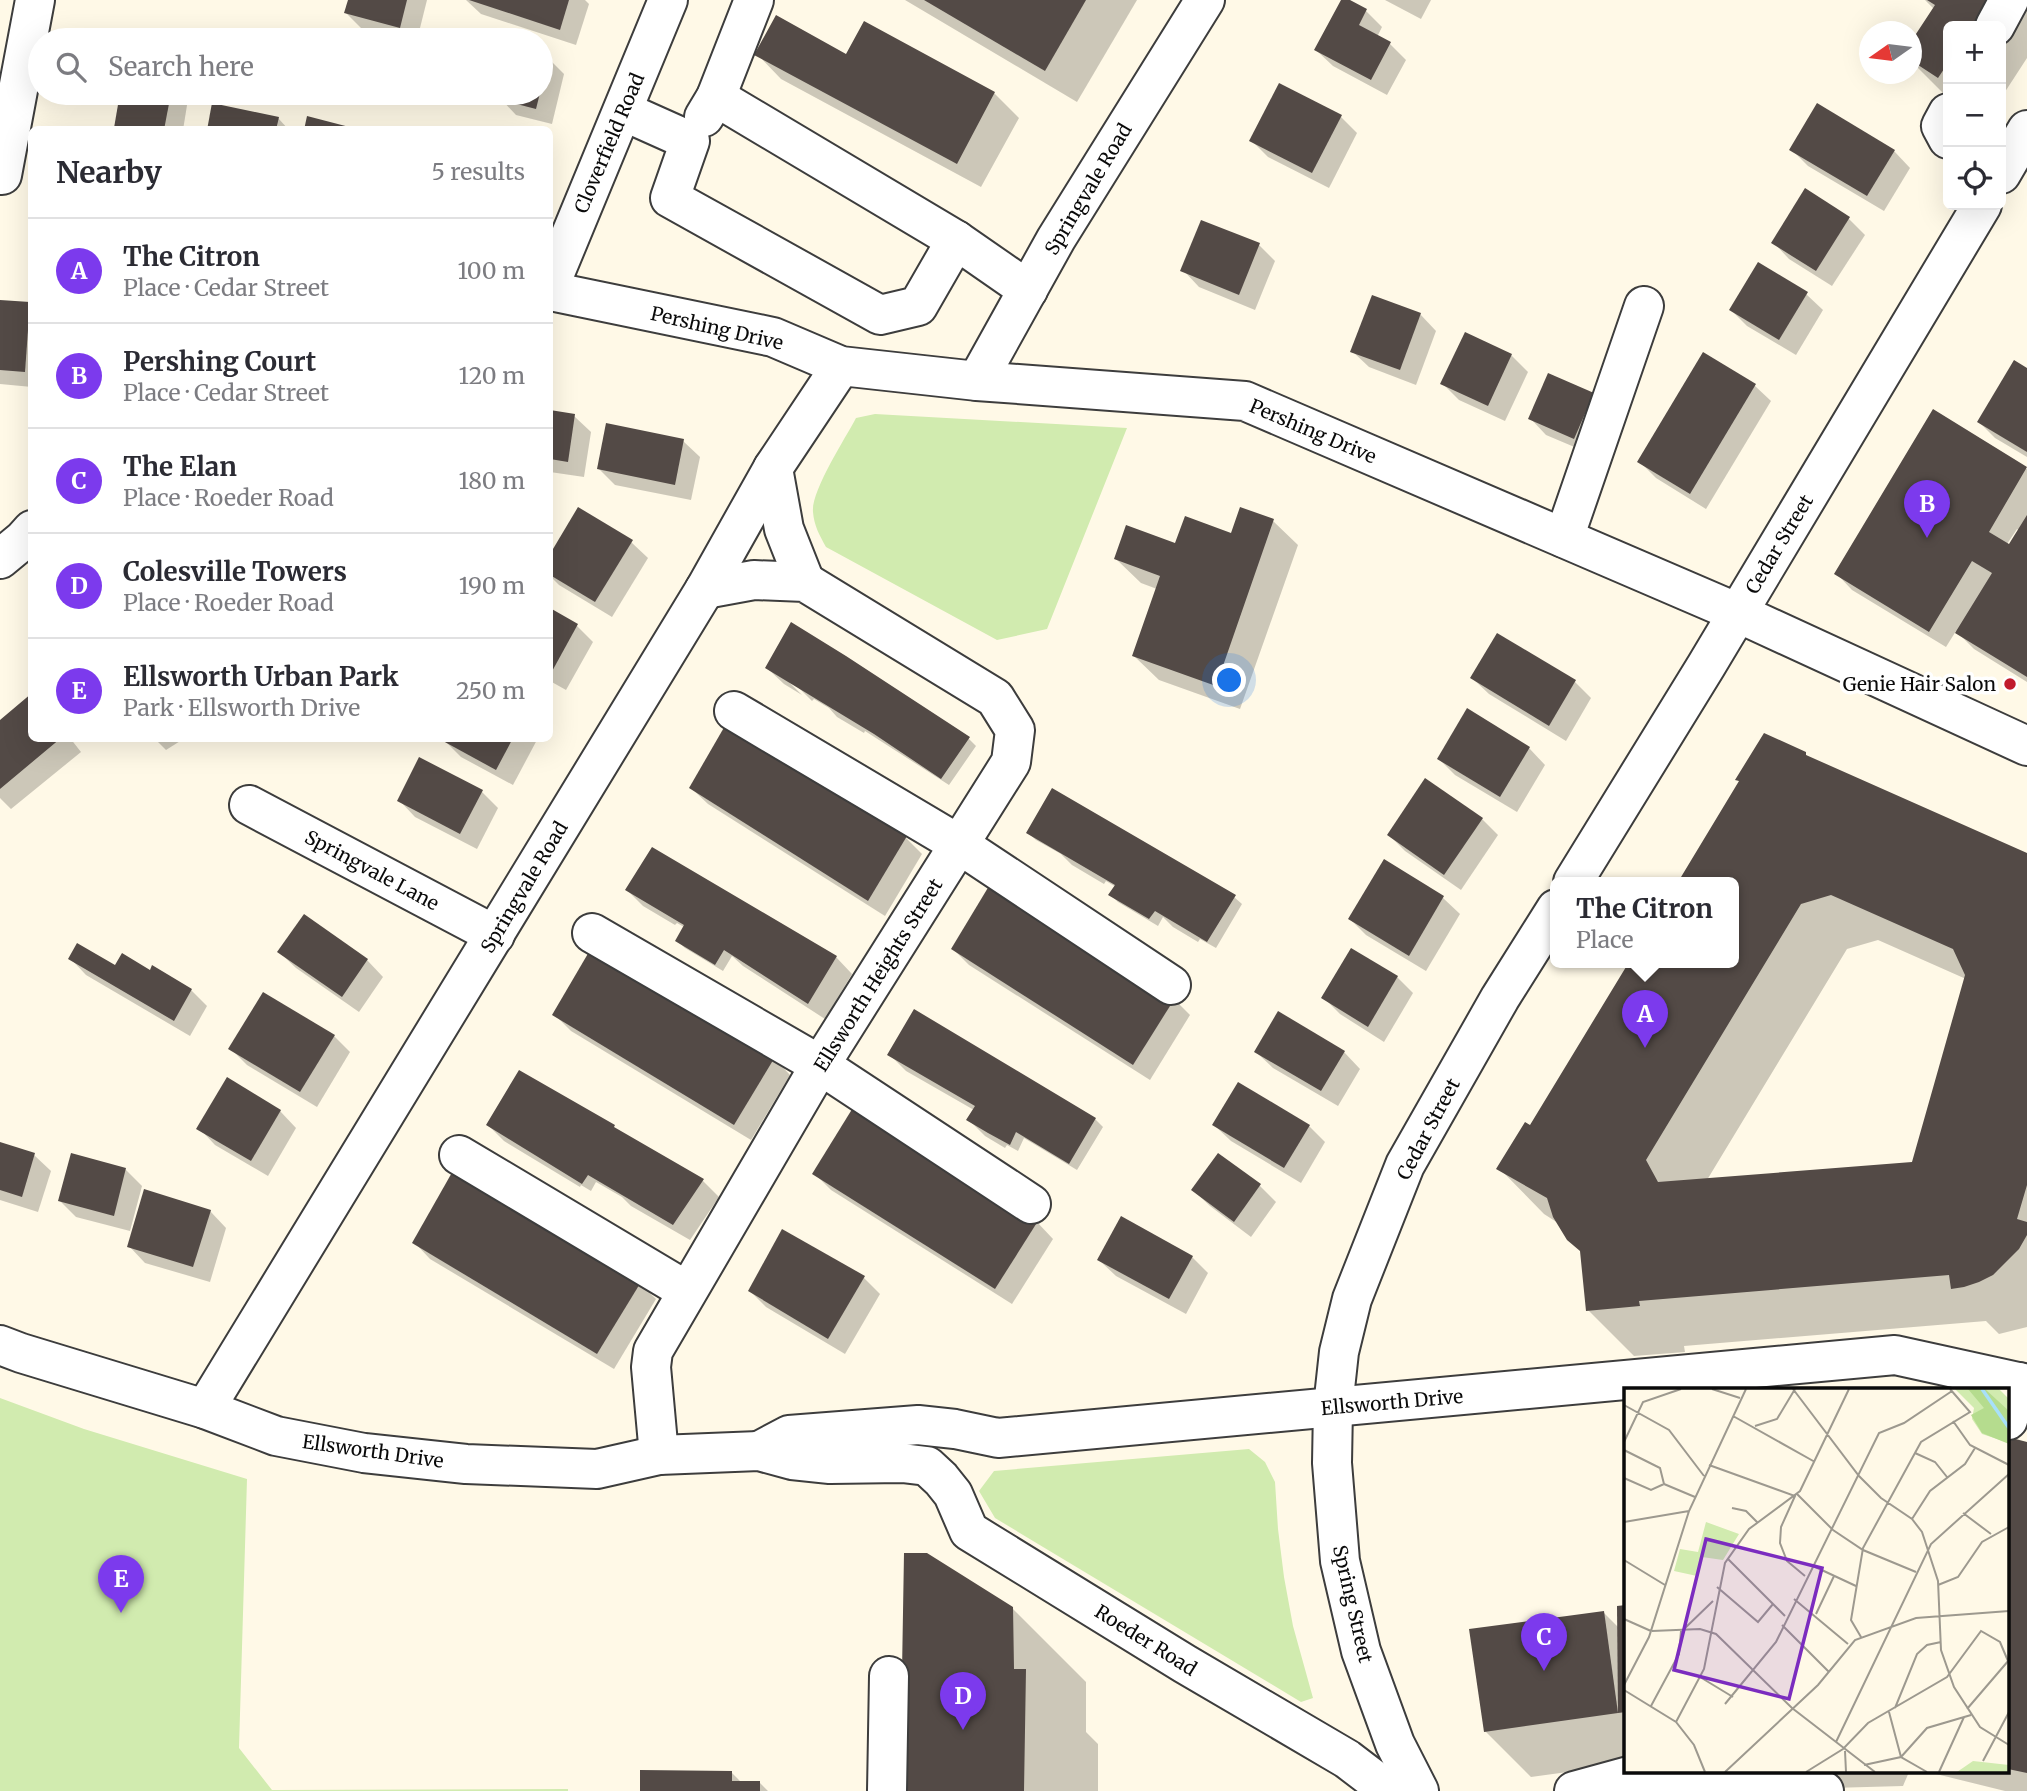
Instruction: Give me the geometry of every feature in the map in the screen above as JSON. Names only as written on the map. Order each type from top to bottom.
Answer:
[{"type":"street","points":[[31,28],[35,0]]},
{"type":"street","name":"Cloverfield Road","points":[[553,278],[668,0]]},
{"type":"street","points":[[754,0],[716,97],[690,141],[670,198],[880,315],[918,306],[956,240]]},
{"type":"street","name":"Springvale Road","points":[[978,381],[1056,239],[1205,0]]},
{"type":"street","points":[[1998,21],[2009,0]]},
{"type":"street","points":[[11,177],[28,52]]},
{"type":"street","points":[[716,97],[956,240],[1028,290]]},
{"type":"street","points":[[623,111],[690,141]]},
{"type":"street","points":[[2006,166],[2027,130]]},
{"type":"street","name":"Cedar Street","points":[[1576,877],[1979,210]]},
{"type":"street","name":"Pershing Drive","points":[[553,292],[773,337],[841,366],[978,381],[1245,401],[1738,613],[2027,746]]},
{"type":"street","points":[[1564,538],[1644,306]]},
{"type":"street","name":"Springvale Road","points":[[205,1409],[705,589],[773,468],[841,366]]},
{"type":"street","points":[[773,468],[784,529],[805,583]]},
{"type":"street","points":[[0,559],[28,534]]},
{"type":"street","name":"Ellsworth Heights Street","points":[[659,1455],[651,1367],[653,1351],[820,1065],[1011,762],[1015,730],[995,698],[805,583],[754,580],[705,589]]},
{"type":"street","points":[[734,711],[960,845],[1171,985]]},
{"type":"street","name":"Springvale Lane","points":[[249,805],[495,935]]},
{"type":"street","name":"Cedar Street","points":[[1333,1407],[1339,1352],[1352,1299],[1405,1165],[1500,998],[1550,919]]},
{"type":"street","points":[[592,933],[820,1065],[1031,1204]]},
{"type":"street","points":[[459,1156],[687,1291]]},
{"type":"street","name":"Ellsworth Drive","points":[[0,1345],[205,1409],[276,1436],[363,1453],[466,1464],[597,1469],[659,1455],[759,1451],[792,1460],[831,1464],[902,1463],[927,1466]]},
{"type":"street","name":"Ellsworth Drive","points":[[759,1451],[789,1435],[918,1424],[998,1438],[1895,1355],[2023,1383]]},
{"type":"street","points":[[2010,1415],[2023,1383]]},
{"type":"street","name":"Spring Street","points":[[1333,1407],[1332,1463],[1340,1561],[1361,1651],[1395,1744],[1419,1791]]},
{"type":"street","name":"Roeder Road","points":[[927,1466],[953,1494],[969,1531],[1185,1664],[1348,1759],[1389,1791]]},
{"type":"street","points":[[887,1791],[889,1676]]},
{"type":"street","points":[[1574,1791],[1636,1774],[1774,1779],[1824,1791]]},
{"type":"green space","points":[[875,414],[1127,428],[1047,629],[997,640],[826,547],[813,512],[817,491],[856,418]]},
{"type":"green space","points":[[0,1398],[84,1429],[247,1479],[239,1748],[272,1790],[568,1791],[0,1791]]},
{"type":"green space","points":[[1249,1449],[1265,1462],[1275,1482],[1284,1577],[1293,1626],[1313,1698],[1301,1702],[995,1518],[979,1491],[994,1471]]},
{"type":"building","points":[[348,0],[407,0],[400,28],[344,13]]},
{"type":"building","points":[[469,0],[569,0],[560,30]]},
{"type":"building","points":[[924,0],[1086,0],[1045,71]]},
{"type":"building","points":[[1341,0],[1350,0],[1367,9],[1359,25],[1391,42],[1371,80],[1314,50]]},
{"type":"building","points":[[1927,0],[1990,0],[1975,21],[1943,21],[1943,70],[1938,78],[1922,68],[1922,25],[1935,5]]},
{"type":"building","points":[[776,15],[846,54],[864,21],[995,92],[957,164],[754,55]]},
{"type":"building","points":[[1279,83],[1342,115],[1312,173],[1249,141]]},
{"type":"building","points":[[1817,103],[1895,150],[1867,196],[1789,150]]},
{"type":"building","points":[[118,105],[169,105],[165,126],[114,126]]},
{"type":"building","points":[[212,105],[279,117],[277,126],[208,126]]},
{"type":"building","points":[[521,105],[537,105],[536,109]]},
{"type":"building","points":[[307,116],[345,126],[305,126]]},
{"type":"building","points":[[1805,188],[1850,217],[1816,271],[1771,243]]},
{"type":"building","points":[[1201,220],[1260,243],[1239,295],[1180,271]]},
{"type":"building","points":[[1758,262],[1808,292],[1779,340],[1729,310]]},
{"type":"building","points":[[1372,295],[1421,313],[1400,370],[1350,352]]},
{"type":"building","points":[[0,300],[28,302],[25,372],[0,370]]},
{"type":"building","points":[[1465,332],[1512,354],[1488,406],[1440,384]]},
{"type":"building","points":[[1703,352],[1756,384],[1690,494],[1637,462]]},
{"type":"building","points":[[2014,360],[2027,368],[2027,452],[1977,422]]},
{"type":"building","points":[[1548,373],[1594,393],[1574,439],[1528,419]]},
{"type":"building","points":[[1933,409],[2027,467],[1989,532],[2009,544],[2027,515],[2027,677],[1955,633],[1992,573],[1972,561],[1929,632],[1834,574]]},
{"type":"building","points":[[553,410],[575,414],[568,462],[553,460]]},
{"type":"building","points":[[606,423],[684,439],[675,485],[597,469]]},
{"type":"building","points":[[578,507],[633,540],[595,602],[553,577],[553,549]]},
{"type":"building","points":[[1240,507],[1274,519],[1216,686],[1132,656],[1160,576],[1114,559],[1126,525],[1175,543],[1185,516],[1231,533]]},
{"type":"building","points":[[553,610],[578,624],[553,670]]},
{"type":"building","points":[[791,622],[970,737],[941,779],[874,734],[765,668]]},
{"type":"building","points":[[1497,633],[1576,680],[1549,726],[1470,678]]},
{"type":"building","points":[[28,696],[28,742],[56,742],[0,789],[0,720]]},
{"type":"building","points":[[1467,708],[1530,747],[1500,797],[1437,759]]},
{"type":"building","points":[[726,724],[907,836],[868,901],[689,788]]},
{"type":"building","points":[[1764,733],[1806,752],[1806,755],[2027,853],[2027,1185],[2017,1219],[2027,1222],[2027,1235],[2019,1249],[1993,1275],[1979,1282],[1951,1289],[1949,1275],[1639,1301],[1640,1306],[1586,1311],[1580,1251],[1567,1240],[1553,1217],[1547,1198],[1496,1169],[1525,1122],[1530,1125],[1625,968],[1739,968],[1739,877],[1681,877],[1739,781],[1735,780]],"holes":[[[1831,895],[1953,949],[1965,975],[1912,1162],[1658,1182],[1646,1160],[1801,904]]]},
{"type":"building","points":[[445,742],[511,742],[496,770]]},
{"type":"building","points":[[419,757],[483,790],[460,834],[397,801]]},
{"type":"building","points":[[1425,778],[1483,818],[1444,875],[1387,835]]},
{"type":"building","points":[[1052,788],[1236,895],[1207,942],[1155,911],[1149,919],[1108,895],[1115,885],[1026,833]]},
{"type":"building","points":[[652,847],[837,956],[808,1004],[724,950],[715,965],[675,941],[684,925],[625,890]]},
{"type":"building","points":[[1384,859],[1444,896],[1409,956],[1348,919]]},
{"type":"building","points":[[989,886],[1175,998],[1133,1065],[951,949]]},
{"type":"building","points":[[304,914],[368,959],[342,997],[277,952]]},
{"type":"building","points":[[77,943],[115,965],[122,953],[150,970],[152,965],[192,989],[174,1021],[68,959]]},
{"type":"building","points":[[593,945],[775,1057],[734,1125],[552,1015]]},
{"type":"building","points":[[1351,948],[1398,976],[1368,1027],[1321,998]]},
{"type":"building","points":[[263,992],[335,1035],[300,1092],[228,1049]]},
{"type":"building","points":[[914,1009],[1096,1118],[1069,1164],[1016,1132],[1010,1145],[966,1120],[975,1106],[887,1055]]},
{"type":"building","points":[[1278,1011],[1345,1051],[1321,1091],[1254,1052]]},
{"type":"building","points":[[519,1070],[704,1179],[673,1225],[588,1175],[582,1184],[486,1125]]},
{"type":"building","points":[[227,1077],[281,1110],[251,1161],[196,1129]]},
{"type":"building","points":[[1238,1082],[1310,1125],[1284,1168],[1212,1125]]},
{"type":"building","points":[[854,1106],[1038,1221],[995,1289],[812,1174]]},
{"type":"building","points":[[0,1142],[35,1153],[22,1197],[0,1190]]},
{"type":"building","points":[[71,1153],[126,1168],[114,1216],[58,1201]]},
{"type":"building","points":[[1218,1153],[1261,1184],[1234,1222],[1191,1190]]},
{"type":"building","points":[[454,1169],[641,1282],[597,1354],[412,1243]]},
{"type":"building","points":[[144,1189],[211,1210],[193,1267],[127,1247]]},
{"type":"building","points":[[1121,1216],[1193,1256],[1169,1299],[1097,1260]]},
{"type":"building","points":[[782,1229],[865,1276],[828,1339],[748,1291]]},
{"type":"building","points":[[2010,1438],[2027,1442],[2027,1773],[2010,1769]]},
{"type":"building","points":[[904,1553],[927,1553],[1013,1607],[1014,1669],[1026,1669],[1024,1791],[900,1791]]},
{"type":"building","points":[[1624,1605],[1624,1712],[1618,1713],[1617,1606]]},
{"type":"building","points":[[1604,1611],[1618,1713],[1484,1732],[1469,1629]]},
{"type":"building","points":[[640,1770],[732,1771],[732,1781],[760,1781],[760,1791],[640,1791]]},
{"type":"place","name":"Pershing Court","points":[[1927,538]]},
{"type":"place","name":"Genie Hair Salon","points":[[2010,684]]},
{"type":"place","name":"The Citron","points":[[1645,1048]]},
{"type":"place","name":"Ellsworth Urban Park","points":[[121,1613]]},
{"type":"place","name":"The Elan","points":[[1544,1671]]},
{"type":"place","name":"Colesville Towers","points":[[963,1730]]}]
